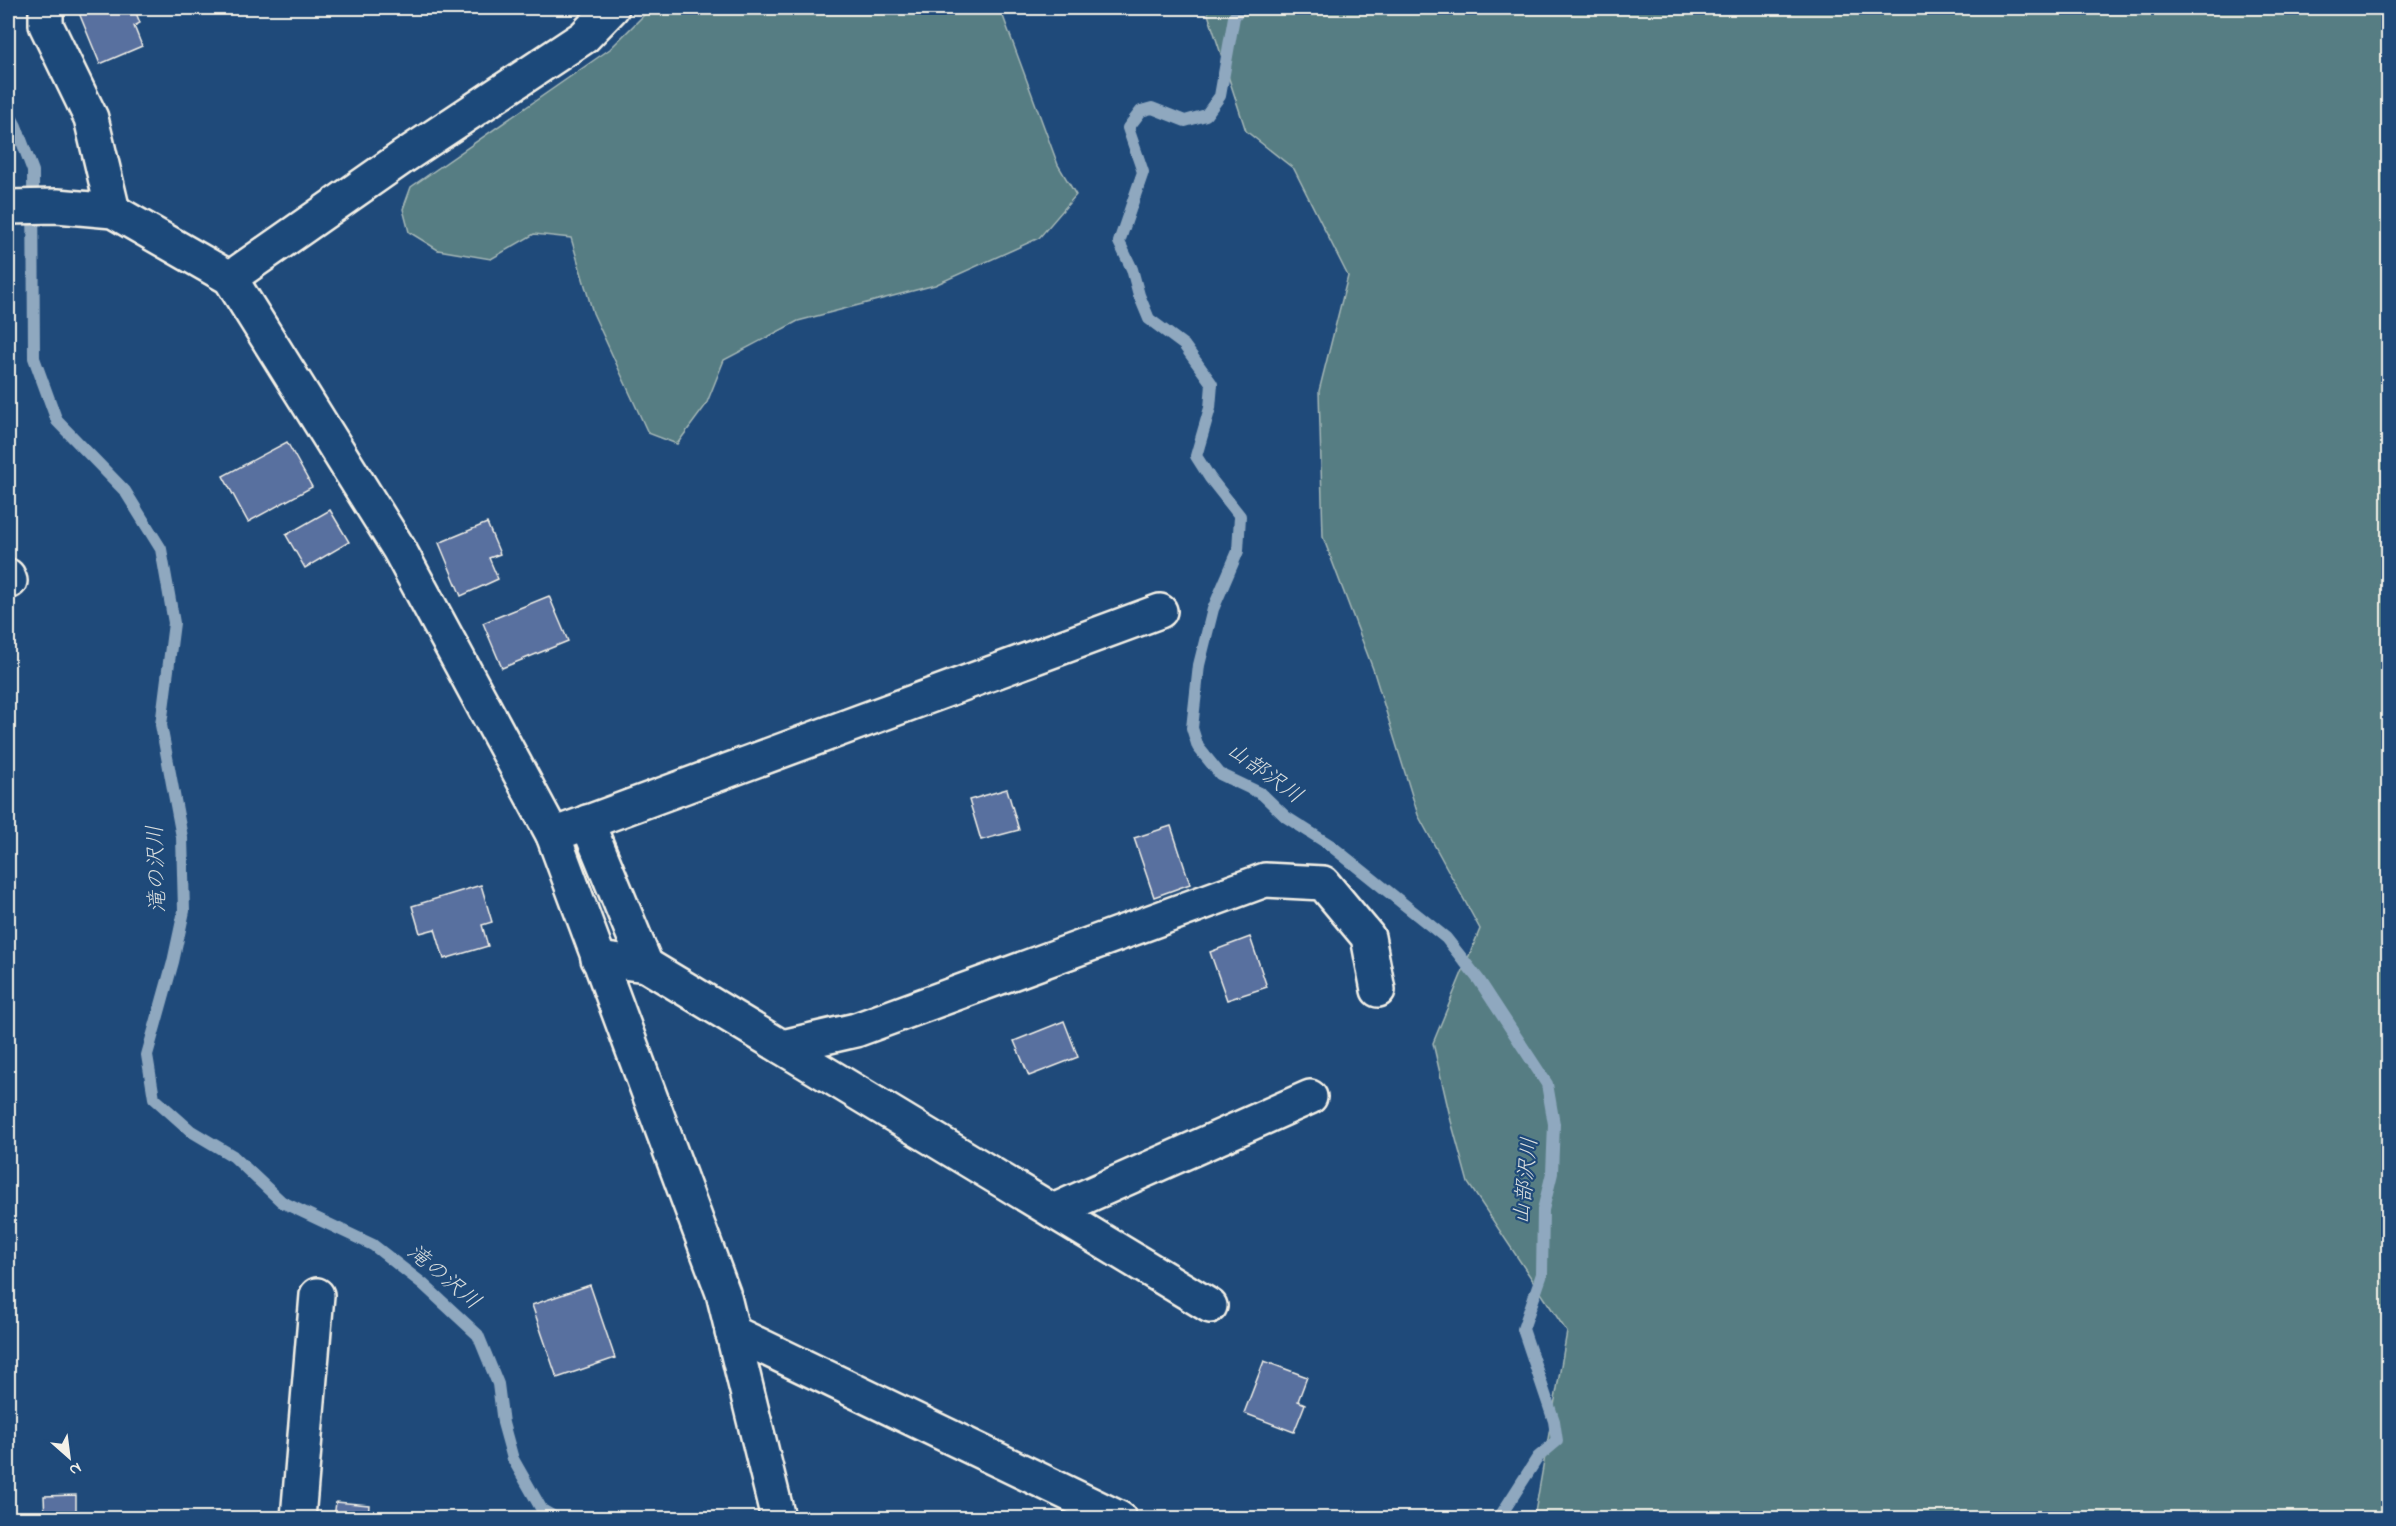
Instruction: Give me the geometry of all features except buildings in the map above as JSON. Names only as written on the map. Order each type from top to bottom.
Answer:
[{"type":"street","points":[[46,8],[46,25],[91,118],[113,210]]},
{"type":"street","points":[[230,278],[403,157],[584,37],[612,8]]},
{"type":"street","points":[[12,208],[57,206],[113,210],[230,278],[399,549],[553,835],[723,1293],[778,1518]]},
{"type":"street","points":[[553,835],[1160,611]]},
{"type":"street","points":[[587,822],[646,965]]},
{"type":"street","points":[[782,1047],[856,1030],[1265,880],[1323,883],[1368,937],[1378,990]]},
{"type":"street","points":[[598,959],[646,965],[1210,1306]]},
{"type":"street","points":[[1053,1211],[1310,1096]]},
{"type":"street","points":[[298,1518],[316,1295]]},
{"type":"street","points":[[732,1332],[1119,1518]]},
{"type":"green space","points":[[651,8],[1000,8],[1058,165],[1076,195],[1039,238],[935,285],[798,321],[724,360],[706,405],[677,444],[648,433],[593,313],[571,238],[534,234],[491,259],[438,250],[409,232],[403,209],[411,187],[610,49]]},
{"type":"green space","points":[[1206,8],[2388,8],[2388,1518],[1534,1518],[1567,1332],[1468,1183],[1433,1043],[1480,929],[1418,815],[1373,669],[1323,537],[1319,391],[1348,276],[1294,169],[1246,131]]},
{"type":"waterway","name":"山部沢川","points":[[1240,8],[1234,17],[1220,96],[1206,115],[1185,121],[1152,108],[1141,111],[1128,128],[1143,172],[1119,242],[1132,269],[1149,319],[1184,345],[1212,384],[1210,408],[1196,456],[1240,516],[1238,551],[1213,609],[1199,665],[1192,728],[1198,747],[1220,774],[1262,794],[1286,817],[1330,845],[1446,938],[1479,980],[1547,1084],[1554,1124],[1552,1173],[1543,1210],[1542,1274],[1523,1329],[1554,1421],[1557,1441],[1538,1457],[1499,1518]]},
{"type":"waterway","name":"滝の沢川","points":[[8,111],[33,171],[34,358],[57,421],[125,491],[161,549],[174,623],[161,725],[182,837],[184,911],[173,962],[147,1055],[154,1098],[191,1131],[233,1156],[282,1202],[373,1245],[423,1284],[478,1335],[498,1384],[503,1423],[513,1459],[542,1510],[556,1518]]}]
